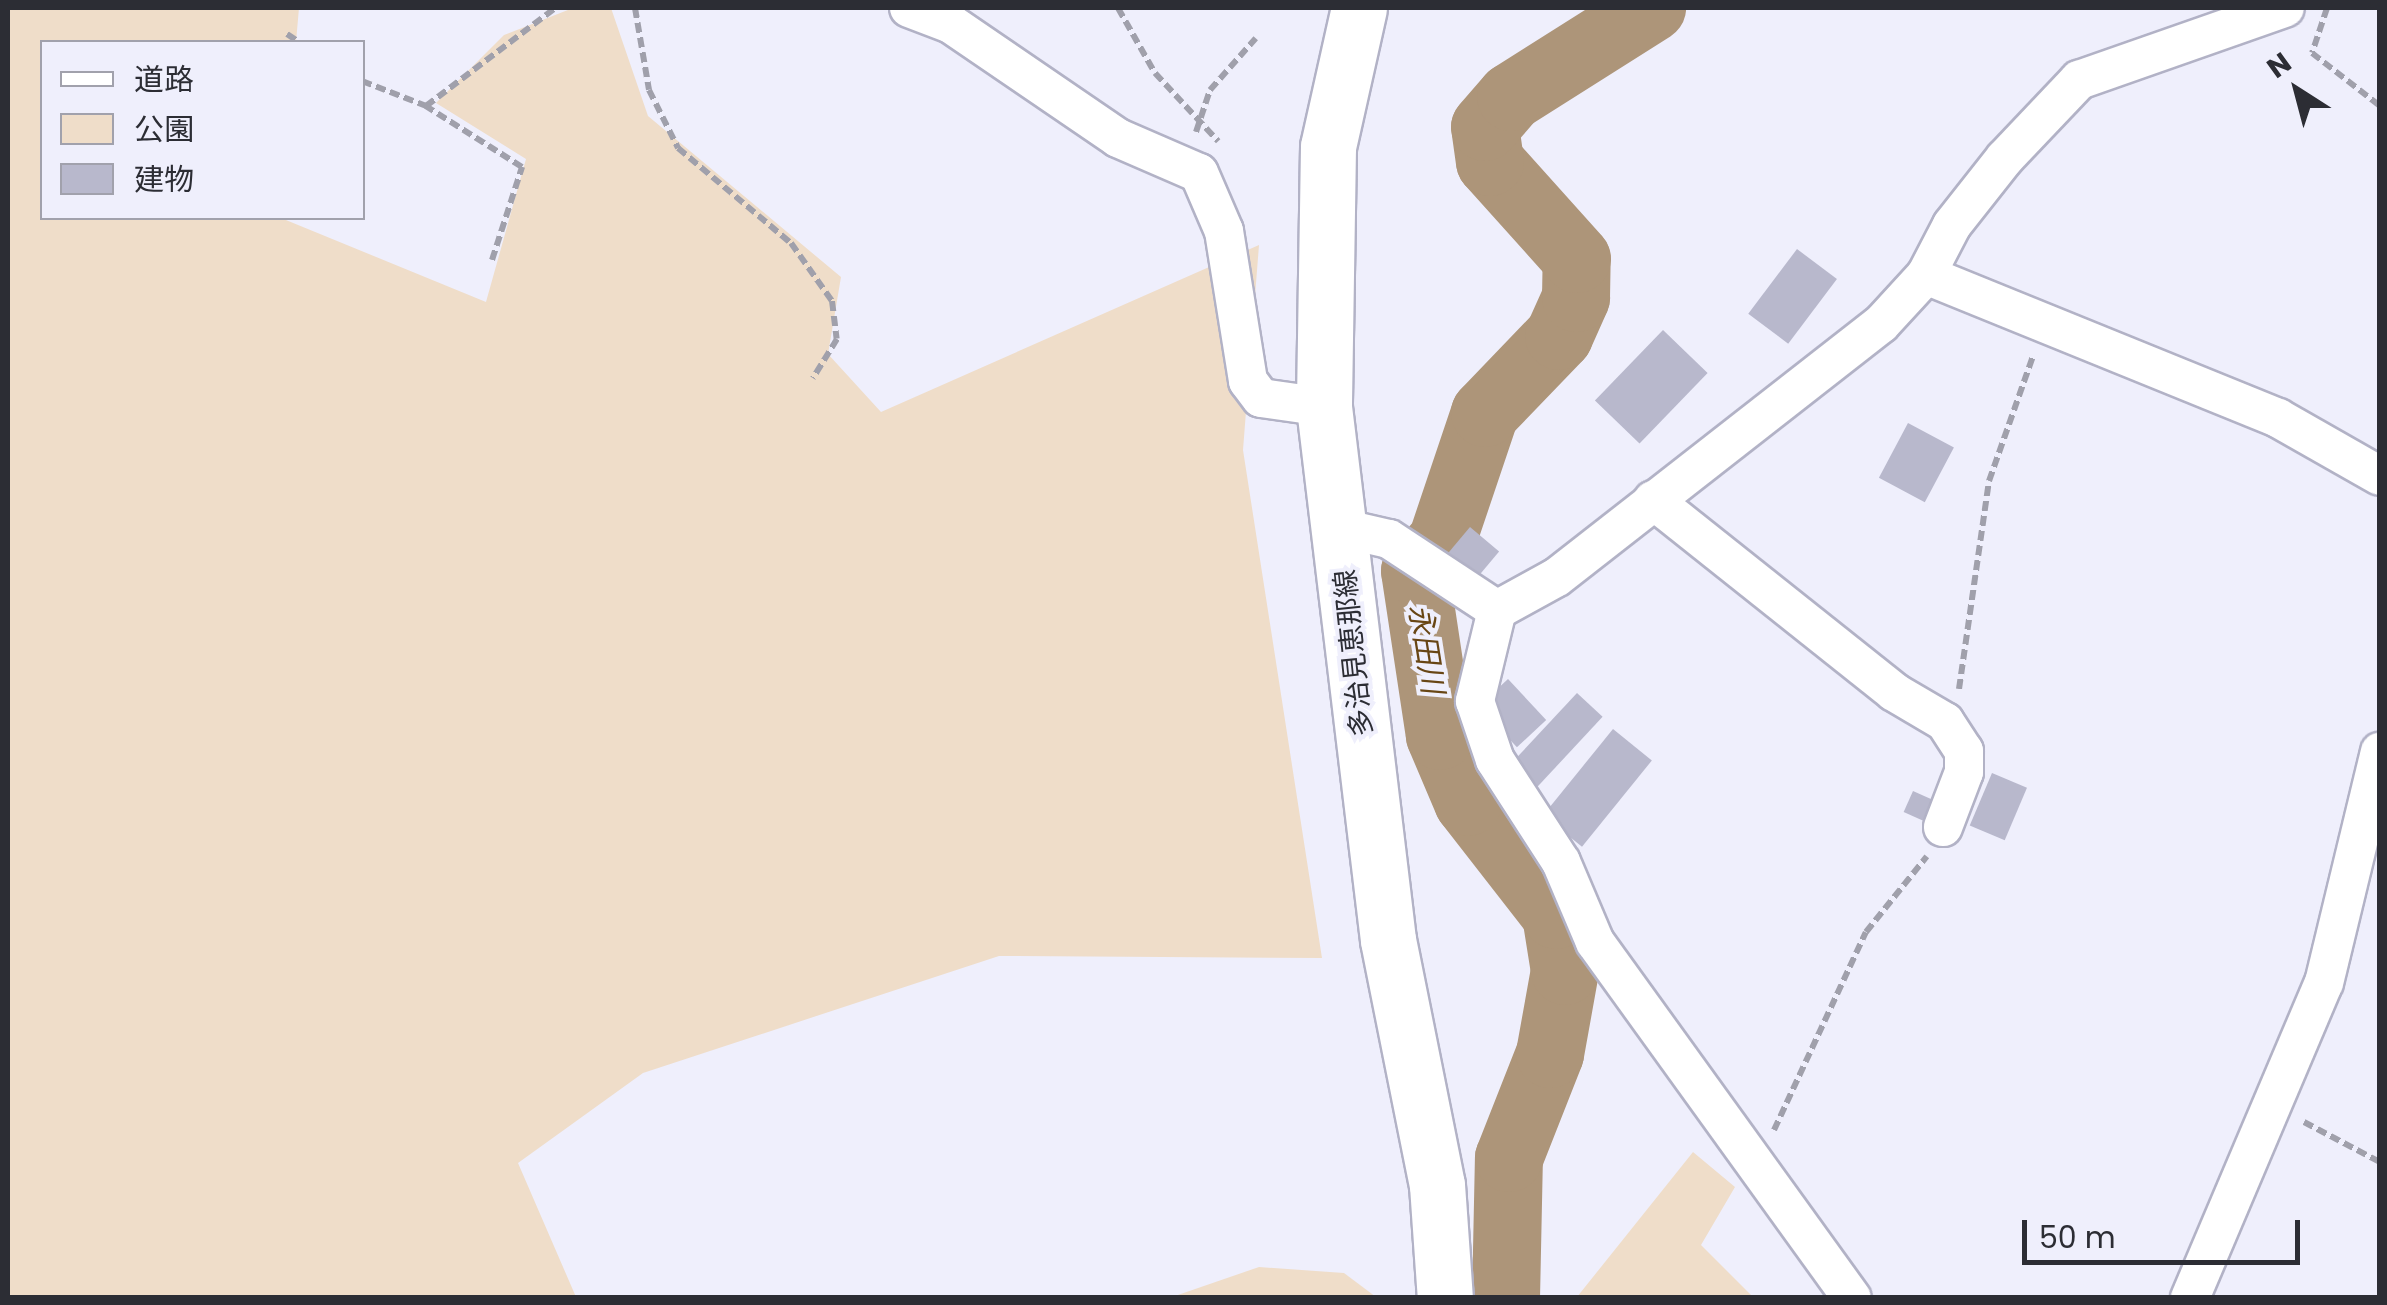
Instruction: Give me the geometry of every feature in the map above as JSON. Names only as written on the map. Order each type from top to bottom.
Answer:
[{"type":"main road","name":"多治見恵那線","points":[[1359,8],[1328,147],[1324,408],[1376,848],[1437,1185],[1445,1298]]},
{"type":"street","points":[[909,8],[951,24],[1118,138],[1199,173],[1224,231],[1248,381],[1261,398],[1324,408]]},
{"type":"street","points":[[1852,1298],[1754,1154],[1595,942],[1561,862],[1496,760],[1476,701],[1497,610],[1557,576],[1880,324],[1926,275],[1952,225],[2079,80],[2285,8]]},
{"type":"street","points":[[1926,275],[2278,418],[2380,476]]},
{"type":"street","points":[[1654,500],[1894,692],[1945,722],[1964,751],[1943,828]]},
{"type":"street","points":[[1341,528],[1389,539],[1497,610]]},
{"type":"street","points":[[2190,1298],[2324,983],[2380,752]]},
{"type":"path","points":[[426,106],[554,8]]},
{"type":"path","points":[[636,8],[649,90],[678,148],[790,243],[832,300],[838,340],[813,378]]},
{"type":"path","points":[[2327,8],[2312,53],[2380,106]]},
{"type":"path","points":[[287,34],[296,40]]},
{"type":"path","points":[[1199,173],[1195,115],[1256,38]]},
{"type":"path","points":[[365,82],[426,106],[522,167],[492,260]]},
{"type":"path","points":[[1945,722],[1958,703],[1989,480],[2048,327]]},
{"type":"path","points":[[1754,1154],[1786,1111],[1866,932],[1943,828]]},
{"type":"path","points":[[2272,1104],[2380,1162]]},
{"type":"green space","points":[[8,8],[299,8],[296,40],[40,40],[40,220],[286,220],[486,302],[526,159],[436,103],[504,35],[573,8],[611,8],[648,116],[841,277],[828,354],[881,412],[1259,245],[1243,450],[1322,958],[999,956],[643,1073],[518,1163],[576,1297],[8,1298]]},
{"type":"green space","points":[[1693,1152],[1735,1187],[1701,1245],[1753,1297],[1577,1297]]},
{"type":"green space","points":[[1259,1267],[1344,1273],[1376,1297],[1172,1297]]},
{"type":"building","points":[[1797,249],[1837,279],[1788,344],[1748,314]]},
{"type":"building","points":[[1663,330],[1708,373],[1640,444],[1595,400]]},
{"type":"building","points":[[1908,423],[1954,447],[1925,502],[1879,478]]},
{"type":"building","points":[[1470,527],[1499,551],[1470,587],[1440,562]]},
{"type":"building","points":[[1508,679],[1546,720],[1517,747],[1479,706]]},
{"type":"building","points":[[1577,693],[1603,717],[1534,790],[1509,766]]},
{"type":"building","points":[[1613,729],[1652,760],[1582,847],[1543,815]]},
{"type":"building","points":[[1992,773],[2027,788],[2005,840],[1970,825]]},
{"type":"building","points":[[1913,791],[1940,803],[1931,824],[1904,812]]},
{"type":"waterway","name":"永田川","points":[[1506,1298],[1509,1158],[1550,1054],[1565,971],[1556,915],[1468,802],[1440,736],[1415,571],[1442,541],[1485,413],[1559,336],[1576,298],[1577,259],[1490,162],[1485,127],[1511,97],[1652,8]]}]
